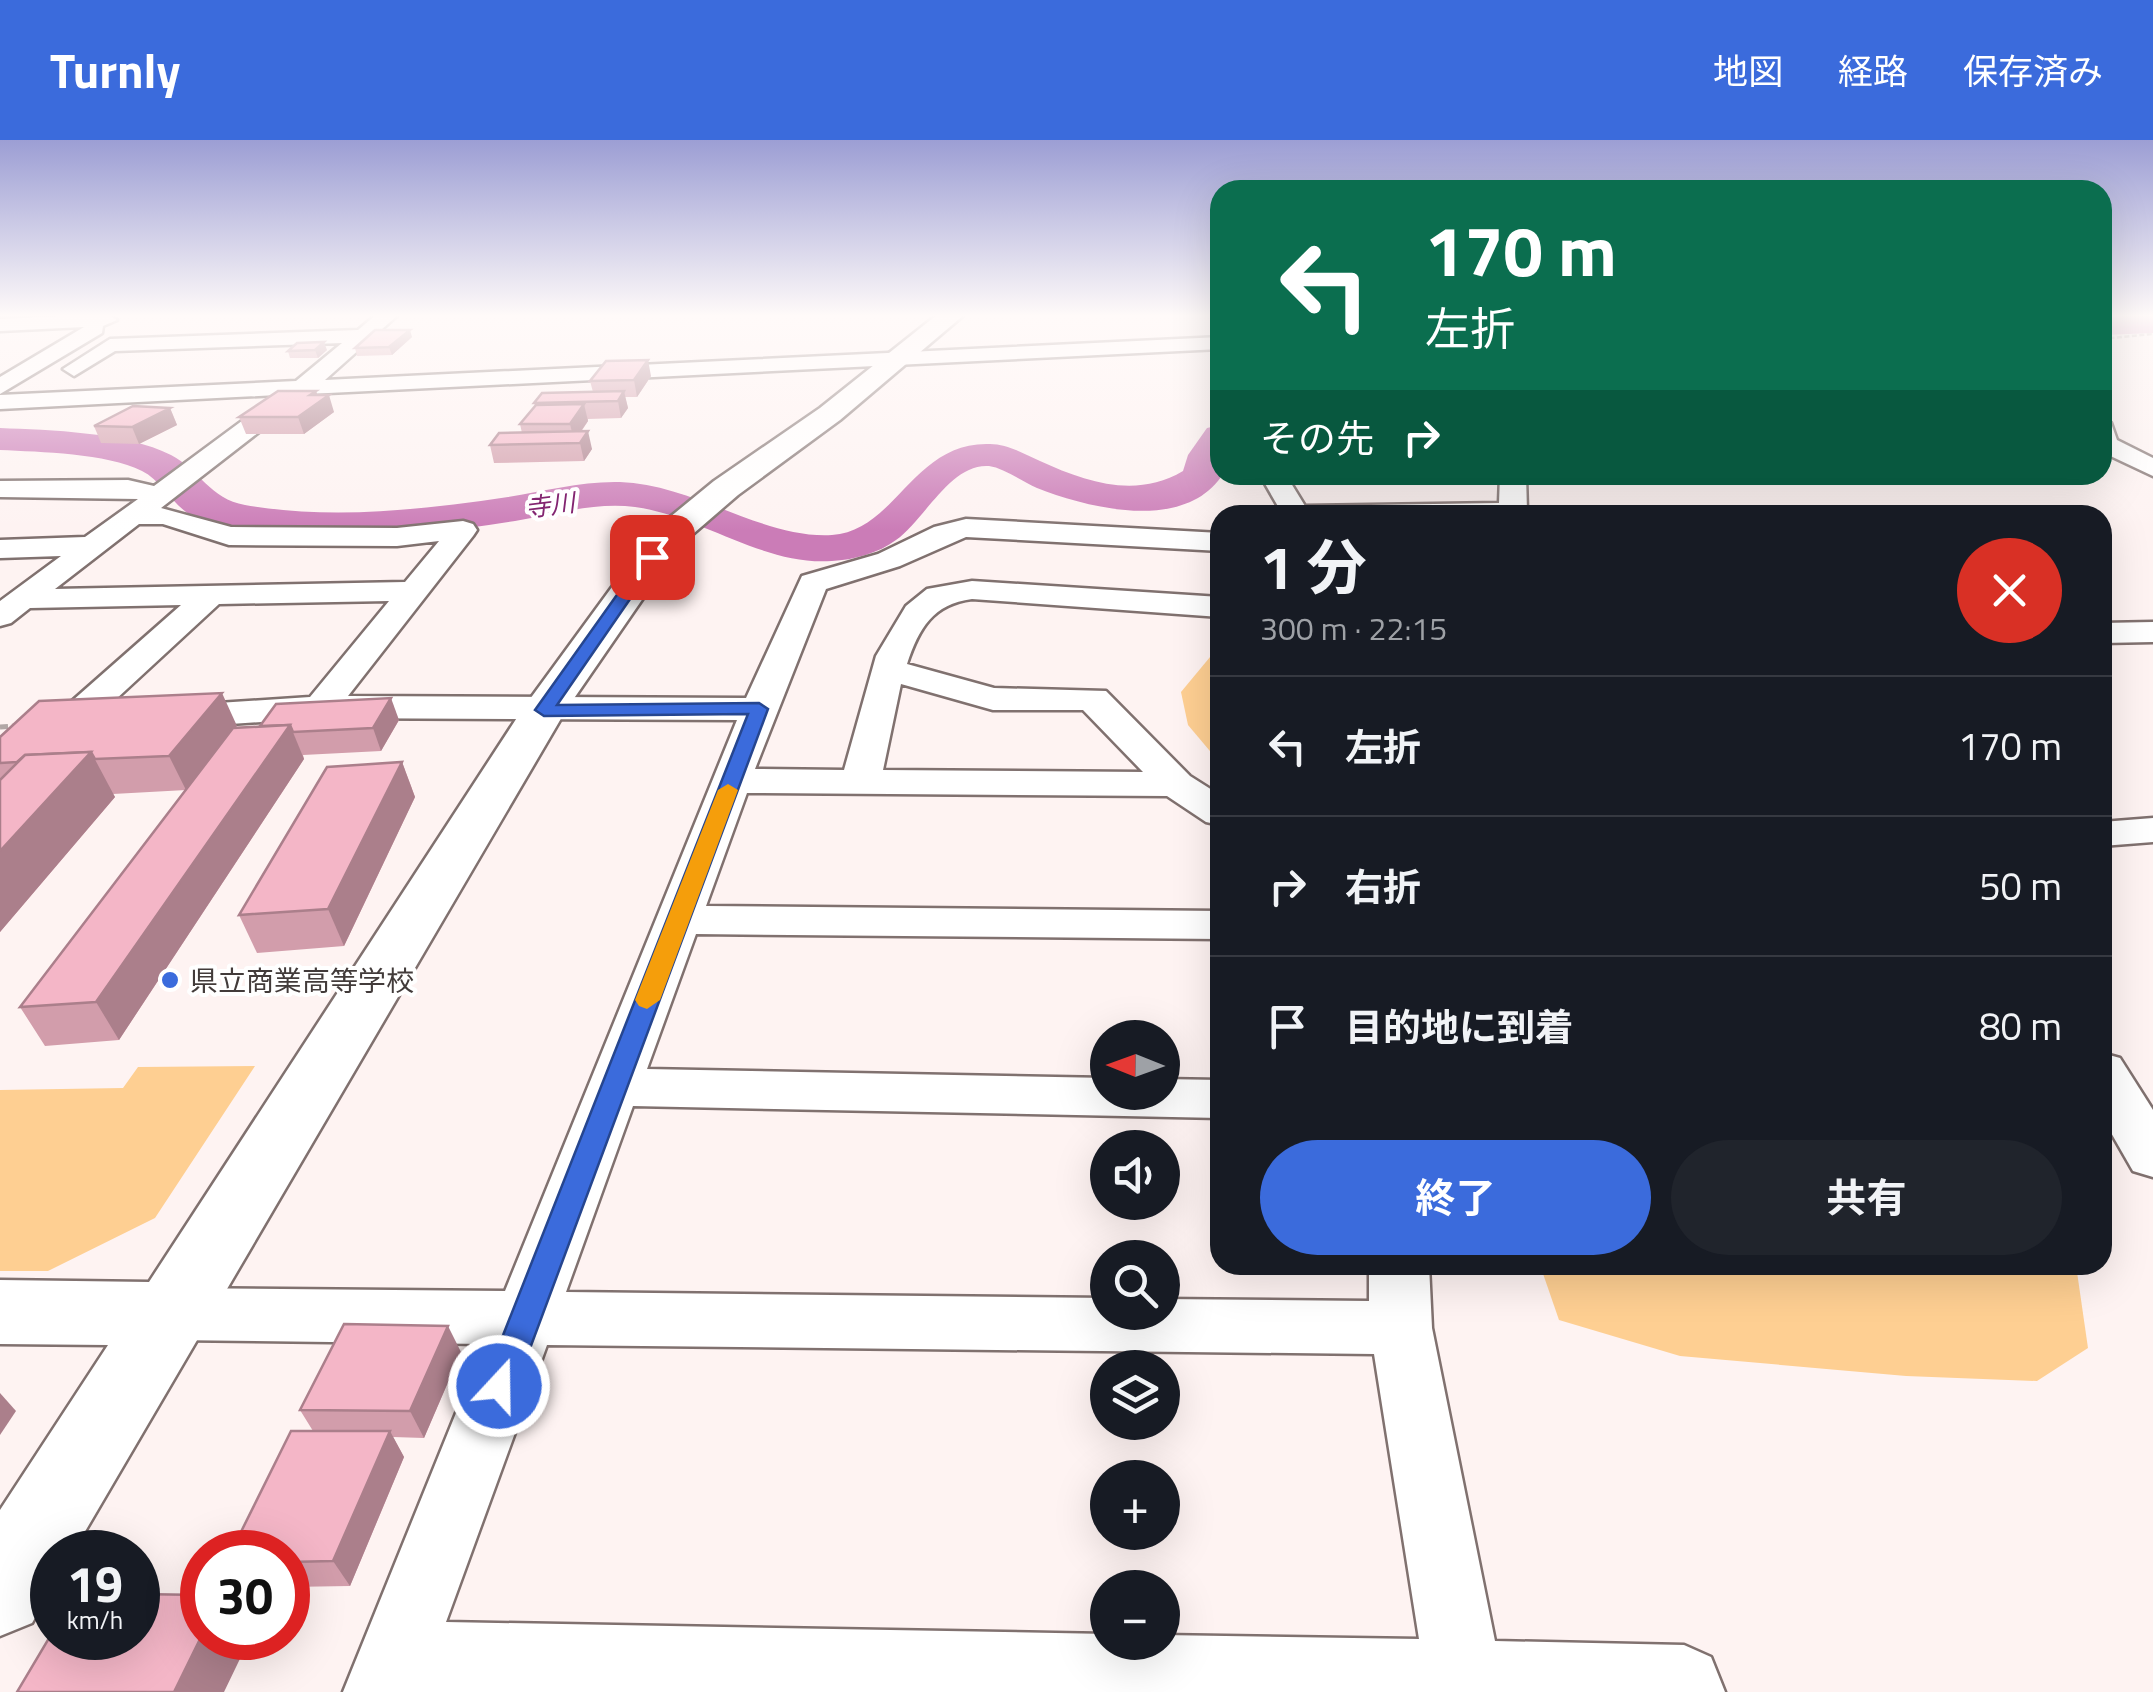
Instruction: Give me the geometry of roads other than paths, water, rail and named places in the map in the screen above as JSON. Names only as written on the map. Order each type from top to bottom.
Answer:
[{"type":"street","points":[[26,400],[47,386]]},
{"type":"street","points":[[0,402],[296,386]]},
{"type":"street","points":[[8,608],[303,386]]},
{"type":"street","points":[[0,1591],[544,710],[637,575],[666,539],[726,488],[862,386]]},
{"type":"street","points":[[2112,447],[2153,468]]},
{"type":"street","points":[[0,489],[128,488],[142,506]]},
{"type":"street","points":[[0,514],[142,506],[229,536],[397,537],[464,530],[321,707]]},
{"type":"street","points":[[1210,541],[966,528],[889,560],[812,583],[759,709],[389,1676],[1464,1679],[1684,1684],[1686,1692]]},
{"type":"street","points":[[0,549],[90,546]]},
{"type":"street","points":[[861,782],[889,670],[905,625],[936,595],[972,590],[1210,607]]},
{"type":"street","points":[[8,608],[210,595],[414,591]]},
{"type":"street","points":[[210,595],[68,724],[321,707],[759,709]]},
{"type":"street","points":[[2112,633],[2153,632]]},
{"type":"street","points":[[889,670],[993,699],[1093,699],[1176,784],[1210,806]]},
{"type":"street","points":[[732,781],[1176,784]]},
{"type":"street","points":[[2112,833],[2153,830]]},
{"type":"street","points":[[678,920],[1210,925]]},
{"type":"street","points":[[614,1087],[1210,1099]]},
{"type":"street","points":[[2112,1088],[2153,1156]]},
{"type":"street","points":[[0,1312],[526,1318],[1400,1297],[1464,1679]]},
{"type":"waterway","name":"寺川","points":[[0,439],[81,446],[144,458],[164,468],[207,507],[266,521],[328,526],[391,524],[621,494],[685,507],[785,542],[832,548],[859,543],[881,532],[945,469],[965,459],[999,457],[1073,488],[1138,500],[1180,490],[1201,477],[1210,451]]},
{"type":"place","name":"県立商業高等学校","points":[[170,980]]}]
